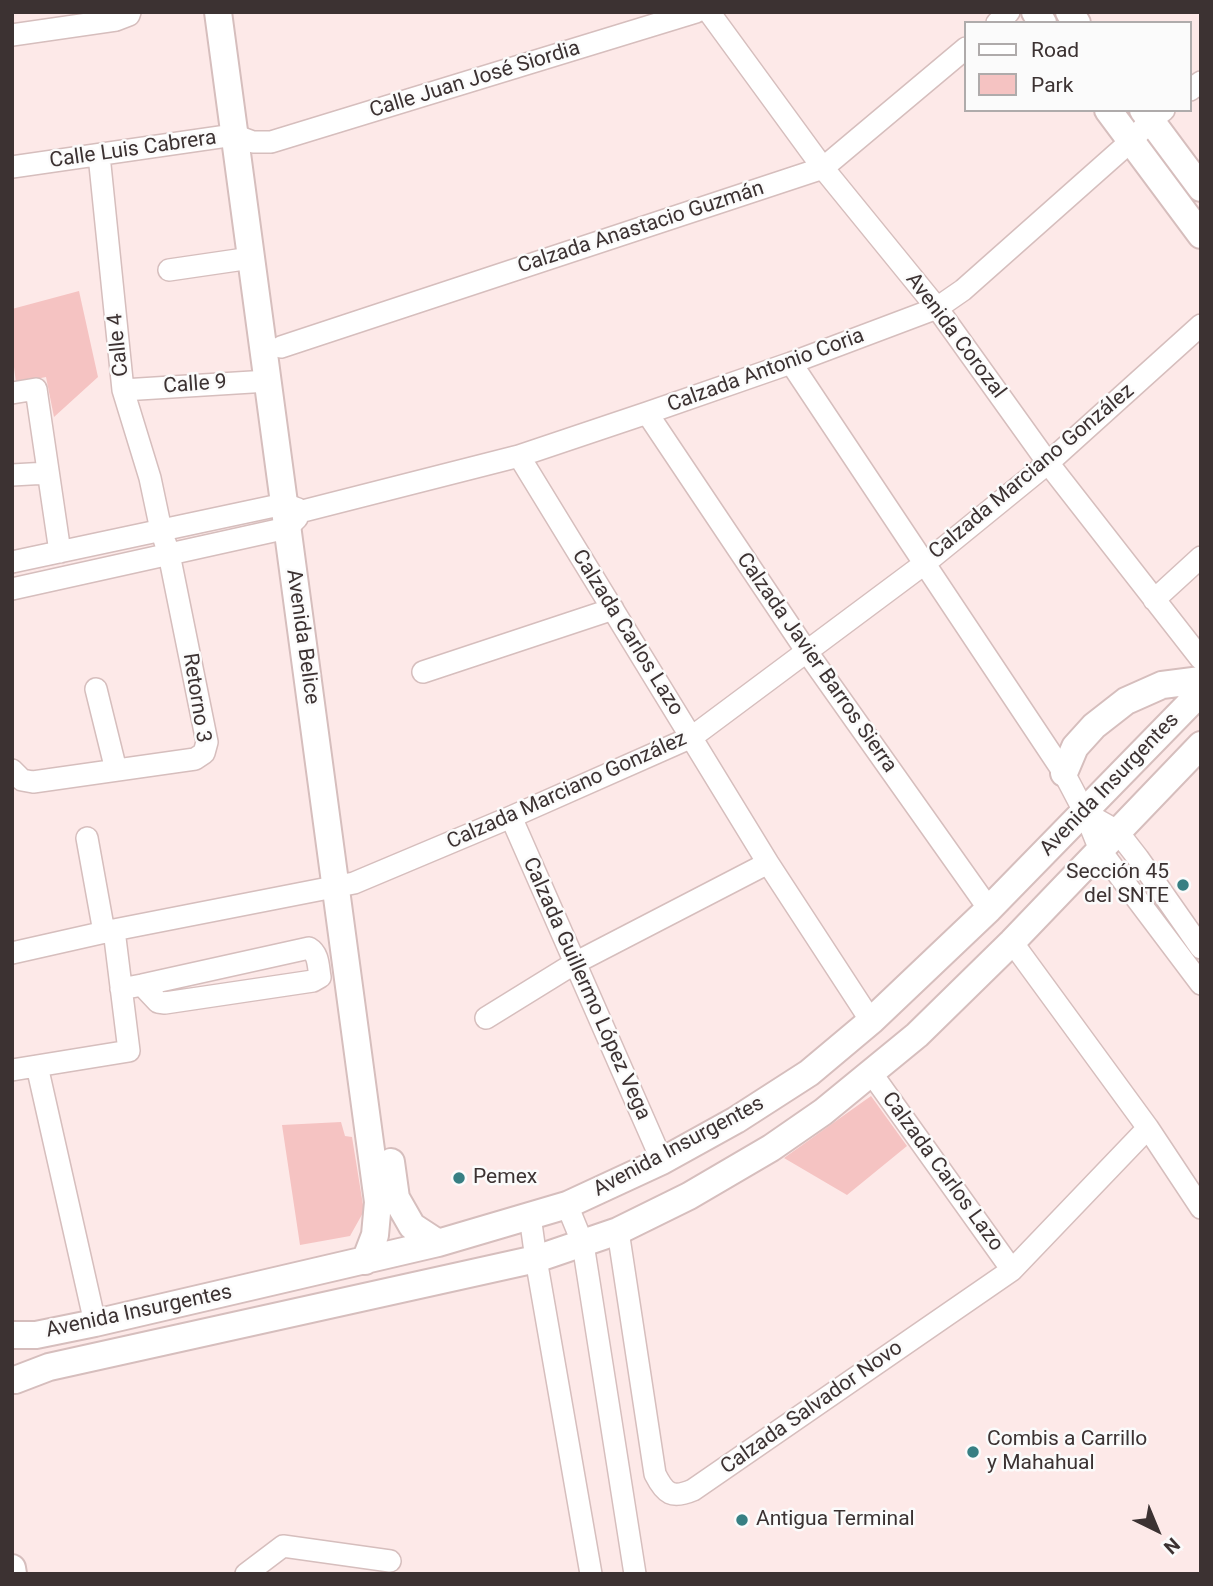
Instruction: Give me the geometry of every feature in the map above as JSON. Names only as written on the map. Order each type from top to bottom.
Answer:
[{"type":"main road","name":"Avenida Belice","points":[[218,12],[281,347],[291,514]]},
{"type":"main road","name":"Avenida Belice","points":[[235,12],[251,258],[345,885],[396,1198],[412,1226],[439,1243]]},
{"type":"main road","points":[[1109,112],[1201,235]]},
{"type":"main road","points":[[1152,114],[1201,188]]},
{"type":"main road","points":[[1064,773],[1075,747],[1087,733],[1126,701],[1162,685],[1201,680]]},
{"type":"main road","name":"Avenida Insurgentes","points":[[12,1335],[36,1335],[95,1323],[439,1243],[567,1205],[662,1161],[736,1120],[809,1073],[872,1021],[1085,813],[1201,692]]},
{"type":"main road","name":"Avenida Insurgentes","points":[[14,1384],[49,1367],[536,1259],[618,1231],[689,1196],[771,1148],[823,1112],[917,1035],[1012,942],[1201,745]]},
{"type":"main road","name":"Avenida Belice","points":[[345,885],[379,1202],[375,1235],[365,1261]]},
{"type":"main road","points":[[12,1353],[16,1363],[14,1384]]},
{"type":"main road","points":[[12,1568],[13,1574]]},
{"type":"street","points":[[12,35],[116,20],[129,15],[130,12]]},
{"type":"street","name":"Calle Juan José Siordia","points":[[244,139],[271,142],[696,12]]},
{"type":"street","name":"Avenida Corozal","points":[[709,12],[823,168],[937,308],[1048,463],[1201,660]]},
{"type":"street","name":"Calzada Anastacio Guzmán","points":[[281,347],[823,168],[964,50]]},
{"type":"street","name":"Calzada Antonio Coria","points":[[291,514],[519,456],[647,414],[937,308],[963,290],[1131,141],[1152,114]]},
{"type":"street","name":"Calle Luis Cabrera","points":[[12,167],[209,137],[244,139]]},
{"type":"street","name":"Calle 4","points":[[99,155],[123,390],[150,478],[161,530]]},
{"type":"street","points":[[169,270],[251,258]]},
{"type":"street","name":"Calzada Marciano González","points":[[12,953],[109,931],[345,885],[511,817],[692,737],[924,564],[1048,463],[1201,325]]},
{"type":"street","points":[[791,363],[1064,773],[1085,813],[1108,841],[1201,984]]},
{"type":"street","name":"Calle 9","points":[[123,390],[268,381]]},
{"type":"street","points":[[12,393],[36,389],[60,552]]},
{"type":"street","name":"Calzada Javier Barros Sierra","points":[[647,414],[807,652],[989,909]]},
{"type":"street","name":"Calzada Carlos Lazo","points":[[519,456],[768,863],[872,1021]]},
{"type":"street","points":[[12,475],[48,473]]},
{"type":"street","points":[[12,562],[161,530],[291,514]]},
{"type":"street","points":[[12,589],[169,554],[291,514]]},
{"type":"street","name":"Retorno 3","points":[[12,770],[22,780],[33,782],[195,759],[204,753],[207,742],[169,554],[161,530]]},
{"type":"street","points":[[1154,600],[1201,557]]},
{"type":"street","points":[[423,672],[613,609]]},
{"type":"street","points":[[96,689],[116,770]]},
{"type":"street","name":"Calzada Guillermo López Vega","points":[[511,817],[662,1161]]},
{"type":"street","points":[[12,1070],[129,1051],[121,989],[87,838]]},
{"type":"street","points":[[1108,841],[1138,858],[1201,948]]},
{"type":"street","points":[[486,1018],[575,963],[768,863]]},
{"type":"street","points":[[1012,942],[1148,1128],[1201,1208]]},
{"type":"street","points":[[121,989],[310,948],[316,956],[320,977],[313,981],[165,1003],[158,1002],[142,985]]},
{"type":"street","points":[[37,1066],[95,1323]]},
{"type":"street","name":"Calzada Carlos Lazo","points":[[872,1074],[1012,1270]]},
{"type":"street","name":"Calzada Salvador Novo","points":[[618,1231],[655,1474],[661,1486],[669,1493],[681,1496],[694,1490],[1012,1270],[1148,1128]]},
{"type":"street","points":[[567,1205],[583,1244],[635,1574]]},
{"type":"street","points":[[530,1216],[591,1574]]},
{"type":"street","points":[[246,1574],[283,1546],[390,1561]]},
{"type":"green space","points":[[79,291],[98,377],[54,417],[46,377],[16,383],[12,351],[12,309]]},
{"type":"green space","points":[[871,1096],[907,1146],[847,1195],[784,1158]]},
{"type":"green space","points":[[341,1122],[345,1136],[352,1137],[364,1211],[350,1236],[300,1245],[282,1125]]},
{"type":"place","name":"Sección 45 del SNTE","points":[[1183,885]]},
{"type":"place","name":"Pemex","points":[[459,1178]]},
{"type":"place","name":"Combis a Carrillo y Mahahual","points":[[973,1452]]},
{"type":"place","name":"Antigua Terminal","points":[[742,1520]]}]
